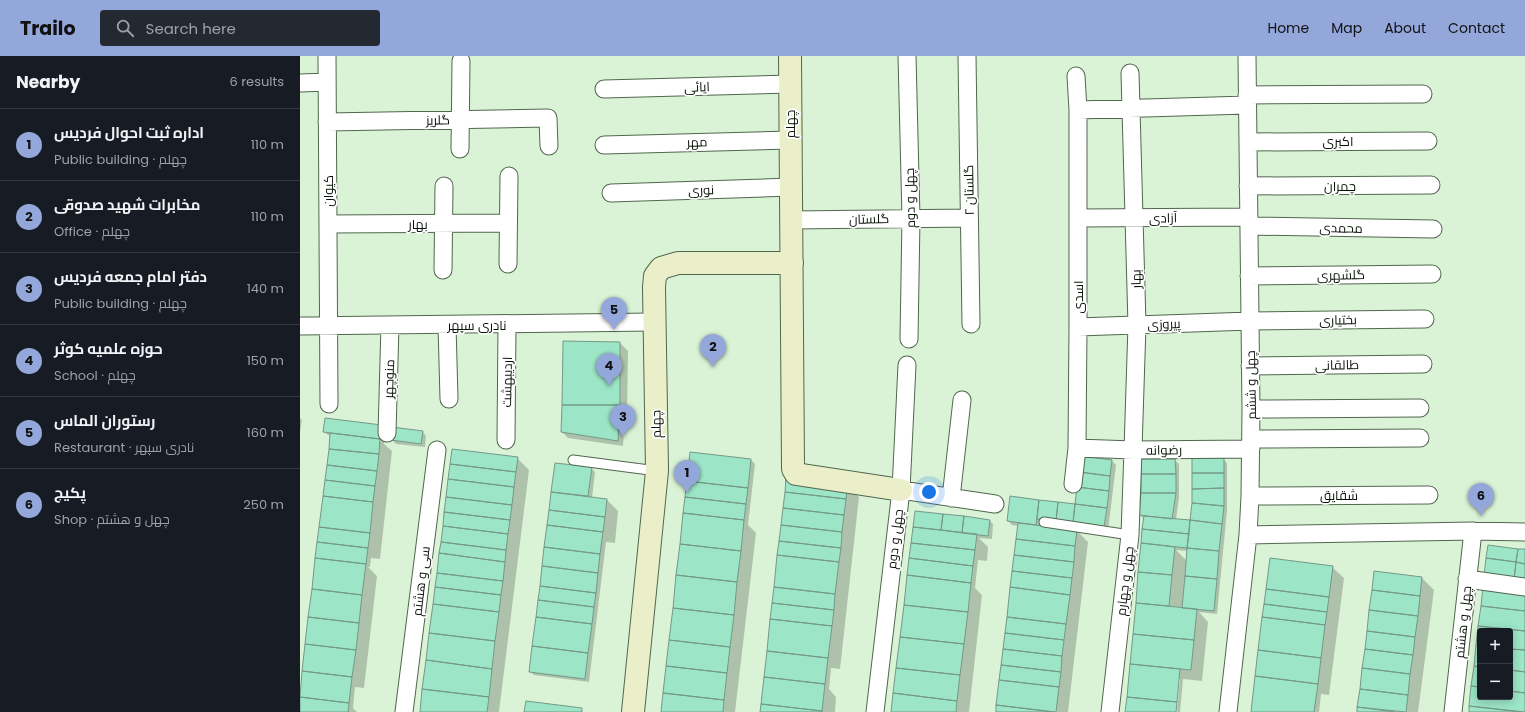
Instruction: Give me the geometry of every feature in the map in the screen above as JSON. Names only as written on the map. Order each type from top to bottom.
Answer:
[{"type":"street","name":"کیوان","points":[[327,56],[329,404]]},
{"type":"street","name":"چهلم","points":[[790,56],[793,469],[796,474],[901,490]]},
{"type":"street","name":"چهل و دوم","points":[[907,56],[911,218],[909,339]]},
{"type":"street","name":"گلستان ۲","points":[[967,56],[971,324]]},
{"type":"street","name":"چهل و ششم","points":[[1228,712],[1248,536],[1250,496],[1251,409],[1247,56]]},
{"type":"street","points":[[460,149],[461,61]]},
{"type":"street","name":"بهار","points":[[1130,74],[1137,325],[1133,450]]},
{"type":"street","name":"اسدی","points":[[1073,484],[1077,448],[1078,327],[1078,110],[1076,76]]},
{"type":"street","points":[[300,83],[327,82]]},
{"type":"street","name":"ایائی","points":[[604,89],[790,84]]},
{"type":"street","points":[[1078,110],[1247,100],[1423,94]]},
{"type":"street","name":"گلریز","points":[[328,122],[548,118],[549,146]]},
{"type":"street","name":"مهر","points":[[604,145],[790,140]]},
{"type":"street","name":"اکبری","points":[[1248,142],[1428,141]]},
{"type":"street","points":[[508,264],[509,176]]},
{"type":"street","name":"چمران","points":[[1248,186],[1431,185]]},
{"type":"street","points":[[443,270],[444,186]]},
{"type":"street","name":"نوری","points":[[611,193],[791,187]]},
{"type":"street","name":"گلستان","points":[[792,220],[969,218]]},
{"type":"street","name":"آزادی","points":[[1078,218],[1249,221]]},
{"type":"street","name":"محمدی","points":[[1249,221],[1433,229]]},
{"type":"street","name":"بهار","points":[[328,224],[508,223]]},
{"type":"street","name":"چهلم","points":[[633,712],[657,471],[653,322],[655,276],[660,268],[678,263],[792,264]]},
{"type":"street","name":"گلشهری","points":[[1249,276],[1432,274]]},
{"type":"street","name":"بختیاری","points":[[1250,321],[1425,319]]},
{"type":"street","name":"پیروزی","points":[[1078,327],[1250,321]]},
{"type":"street","name":"نادری سپهر","points":[[300,326],[507,325],[653,322]]},
{"type":"street","name":"منوچهر","points":[[387,433],[390,325]]},
{"type":"street","points":[[447,325],[449,399]]},
{"type":"street","name":"اردیبهشت","points":[[506,440],[507,325]]},
{"type":"street","name":"چهل و دوم","points":[[875,712],[901,490],[907,364]]},
{"type":"street","name":"طالقانی","points":[[1250,366],[1423,364]]},
{"type":"street","points":[[951,498],[962,400]]},
{"type":"street","points":[[1251,409],[1420,408]]},
{"type":"street","name":"رضوانه","points":[[1077,448],[1133,450],[1420,438]]},
{"type":"street","name":"سی و هشتم","points":[[404,712],[437,450]]},
{"type":"street","name":"چهل و چهارم","points":[[1110,712],[1130,534],[1133,450]]},
{"type":"street","points":[[901,490],[994,504]]},
{"type":"street","name":"شقایق","points":[[1250,496],[1429,495]]},
{"type":"street","points":[[1248,536],[1473,531],[1525,532]]},
{"type":"street","name":"چهل و هشتم","points":[[1453,712],[1473,531]]},
{"type":"street","points":[[1467,579],[1525,586]]},
{"type":"lane","points":[[573,460],[657,471]]},
{"type":"lane","points":[[1044,522],[1130,534]]},
{"type":"building","points":[[563,341],[620,342],[620,405],[562,405]]},
{"type":"building","points":[[562,405],[620,405],[618,441],[561,432]]},
{"type":"building","points":[[325,418],[382,425],[380,439],[323,432]]},
{"type":"building","points":[[392,427],[423,431],[421,444],[391,440]]},
{"type":"building","points":[[330,433],[380,439],[379,454],[329,449]]},
{"type":"building","points":[[329,449],[379,454],[377,471],[327,465]]},
{"type":"building","points":[[452,449],[518,457],[516,472],[450,464]]},
{"type":"building","points":[[690,452],[751,459],[748,488],[687,481]]},
{"type":"building","points":[[1081,456],[1112,460],[1110,476],[1079,472]]},
{"type":"building","points":[[1192,458],[1224,458],[1224,473],[1192,473]]},
{"type":"building","points":[[1141,459],[1175,459],[1176,474],[1141,474]]},
{"type":"building","points":[[555,463],[592,467],[588,496],[551,492]]},
{"type":"building","points":[[450,464],[516,472],[514,487],[448,479]]},
{"type":"building","points":[[327,465],[377,471],[375,486],[325,480]]},
{"type":"building","points":[[1079,472],[1110,476],[1109,491],[1077,487]]},
{"type":"building","points":[[1192,473],[1224,473],[1224,488],[1192,489]]},
{"type":"building","points":[[1141,474],[1176,474],[1176,493],[1141,493]]},
{"type":"building","points":[[786,477],[848,484],[846,499],[785,492]]},
{"type":"building","points":[[448,479],[514,487],[512,505],[446,497]]},
{"type":"building","points":[[325,480],[375,486],[373,502],[323,496]]},
{"type":"building","points":[[687,481],[748,488],[746,504],[685,497]]},
{"type":"building","points":[[1077,487],[1109,491],[1107,508],[1075,504]]},
{"type":"building","points":[[1224,488],[1224,506],[1192,503],[1192,489]]},
{"type":"building","points":[[551,492],[607,499],[605,517],[549,510]]},
{"type":"building","points":[[785,492],[846,499],[844,515],[783,508]]},
{"type":"building","points":[[1141,493],[1176,493],[1172,519],[1139,515]]},
{"type":"building","points":[[323,496],[373,502],[370,533],[319,527]]},
{"type":"building","points":[[1010,496],[1039,500],[1036,525],[1007,521]]},
{"type":"building","points":[[446,497],[512,505],[510,520],[444,512]]},
{"type":"building","points":[[685,497],[746,504],[744,520],[683,513]]},
{"type":"building","points":[[1039,500],[1058,502],[1056,521],[1037,519]]},
{"type":"building","points":[[1058,502],[1075,504],[1073,523],[1056,521]]},
{"type":"building","points":[[1192,503],[1224,506],[1222,524],[1190,520]]},
{"type":"building","points":[[1075,504],[1107,508],[1104,527],[1073,523]]},
{"type":"building","points":[[783,508],[844,515],[842,532],[781,525]]},
{"type":"building","points":[[549,510],[605,517],[603,532],[547,525]]},
{"type":"building","points":[[915,511],[943,514],[941,530],[913,527]]},
{"type":"building","points":[[444,512],[510,520],[508,534],[443,526]]},
{"type":"building","points":[[683,513],[744,520],[741,551],[680,544]]},
{"type":"building","points":[[943,514],[964,516],[962,533],[941,530]]},
{"type":"building","points":[[964,516],[990,520],[988,536],[962,533]]},
{"type":"building","points":[[1144,516],[1190,520],[1189,534],[1142,529]]},
{"type":"building","points":[[1190,520],[1222,524],[1219,551],[1187,548]]},
{"type":"building","points":[[1018,523],[1077,530],[1075,546],[1016,539]]},
{"type":"building","points":[[547,525],[603,532],[600,554],[544,547]]},
{"type":"building","points":[[781,525],[842,532],[841,548],[779,541]]},
{"type":"building","points":[[443,526],[508,534],[506,550],[441,542]]},
{"type":"building","points":[[319,527],[370,533],[368,548],[317,542]]},
{"type":"building","points":[[913,527],[977,534],[975,550],[911,543]]},
{"type":"building","points":[[1142,529],[1189,534],[1187,548],[1141,543]]},
{"type":"building","points":[[1016,539],[1075,546],[1074,562],[1014,555]]},
{"type":"building","points":[[779,541],[841,548],[839,562],[777,555]]},
{"type":"building","points":[[317,542],[368,548],[366,564],[315,558]]},
{"type":"building","points":[[441,542],[506,550],[505,562],[439,553]]},
{"type":"building","points":[[911,543],[975,550],[973,566],[909,558]]},
{"type":"building","points":[[1141,543],[1175,547],[1172,575],[1138,572]]},
{"type":"building","points":[[680,544],[741,551],[737,582],[676,575]]},
{"type":"building","points":[[1488,545],[1518,549],[1516,562],[1486,558]]},
{"type":"building","points":[[544,547],[600,554],[598,573],[542,566]]},
{"type":"building","points":[[1187,548],[1219,551],[1217,579],[1185,576]]},
{"type":"building","points":[[1518,549],[1525,549],[1525,564],[1516,562]]},
{"type":"building","points":[[439,553],[505,562],[503,581],[437,573]]},
{"type":"building","points":[[777,555],[839,562],[835,594],[774,587]]},
{"type":"building","points":[[1014,555],[1074,562],[1072,578],[1012,571]]},
{"type":"building","points":[[315,558],[366,564],[362,595],[312,589]]},
{"type":"building","points":[[909,558],[973,566],[971,583],[907,575]]},
{"type":"building","points":[[1270,558],[1333,566],[1329,597],[1266,589]]},
{"type":"building","points":[[1486,558],[1516,562],[1514,580],[1484,576]]},
{"type":"building","points":[[1516,562],[1525,564],[1525,582],[1514,580]]},
{"type":"building","points":[[542,566],[598,573],[596,593],[540,586]]},
{"type":"building","points":[[1012,571],[1072,578],[1070,595],[1010,587]]},
{"type":"building","points":[[1374,571],[1422,577],[1420,596],[1372,590]]},
{"type":"building","points":[[1138,572],[1172,575],[1169,606],[1136,603]]},
{"type":"building","points":[[437,573],[503,581],[501,595],[435,587]]},
{"type":"building","points":[[676,575],[737,582],[734,615],[673,608]]},
{"type":"building","points":[[907,575],[971,583],[968,612],[904,605]]},
{"type":"building","points":[[1185,576],[1217,579],[1214,611],[1182,608]]},
{"type":"building","points":[[540,586],[596,593],[594,607],[538,600]]},
{"type":"building","points":[[1483,586],[1525,591],[1525,611],[1481,606]]},
{"type":"building","points":[[435,587],[501,595],[499,612],[433,604]]},
{"type":"building","points":[[774,587],[835,594],[834,610],[772,603]]},
{"type":"building","points":[[1010,587],[1070,595],[1066,624],[1007,617]]},
{"type":"building","points":[[312,589],[362,595],[359,623],[308,617]]},
{"type":"building","points":[[1266,589],[1329,597],[1327,612],[1264,604]]},
{"type":"building","points":[[1372,590],[1420,596],[1418,616],[1369,610]]},
{"type":"building","points":[[538,600],[594,607],[592,624],[536,617]]},
{"type":"building","points":[[772,603],[834,610],[832,626],[770,619]]},
{"type":"building","points":[[1136,603],[1197,609],[1194,640],[1133,634]]},
{"type":"building","points":[[433,604],[499,612],[495,641],[429,633]]},
{"type":"building","points":[[1264,604],[1327,612],[1325,625],[1262,617]]},
{"type":"building","points":[[904,605],[968,612],[964,644],[900,637]]},
{"type":"building","points":[[1481,606],[1525,611],[1525,631],[1513,630],[1513,628],[1478,626]]},
{"type":"building","points":[[673,608],[734,615],[730,647],[669,640]]},
{"type":"building","points":[[1369,610],[1418,616],[1415,637],[1367,631]]},
{"type":"building","points":[[308,617],[359,623],[356,650],[305,644]]},
{"type":"building","points":[[536,617],[592,624],[588,653],[532,646]]},
{"type":"building","points":[[1007,617],[1066,624],[1064,640],[1005,633]]},
{"type":"building","points":[[1262,617],[1325,625],[1321,658],[1258,650]]},
{"type":"building","points":[[770,619],[832,626],[828,658],[767,651]]},
{"type":"building","points":[[1478,626],[1497,628],[1478,628]]},
{"type":"building","points":[[1513,630],[1525,631],[1525,650],[1513,649]]},
{"type":"building","points":[[1367,631],[1415,637],[1413,655],[1365,649]]},
{"type":"building","points":[[429,633],[495,641],[492,669],[426,660]]},
{"type":"building","points":[[1005,633],[1064,640],[1062,656],[1003,649]]},
{"type":"building","points":[[1133,634],[1194,640],[1191,670],[1130,664]]},
{"type":"building","points":[[900,637],[964,644],[960,675],[896,668]]},
{"type":"building","points":[[669,640],[730,647],[727,673],[666,666]]},
{"type":"building","points":[[305,644],[356,650],[352,677],[302,671]]},
{"type":"building","points":[[1476,645],[1477,645],[1477,666],[1474,666]]},
{"type":"building","points":[[532,646],[588,653],[585,679],[529,672]]},
{"type":"building","points":[[1003,649],[1062,656],[1061,672],[1001,665]]},
{"type":"building","points":[[1365,649],[1413,655],[1410,674],[1362,668]]},
{"type":"building","points":[[1513,649],[1525,650],[1525,672],[1513,670]]},
{"type":"building","points":[[1258,650],[1321,658],[1318,684],[1255,676]]},
{"type":"building","points":[[767,651],[828,658],[825,684],[764,677]]},
{"type":"building","points":[[426,660],[492,669],[489,697],[422,689]]},
{"type":"building","points":[[1130,664],[1180,669],[1177,702],[1127,697]]},
{"type":"building","points":[[1001,665],[1061,672],[1059,687],[999,680]]},
{"type":"building","points":[[666,666],[727,673],[724,700],[663,693]]},
{"type":"building","points":[[1474,666],[1477,666],[1477,687],[1471,686]]},
{"type":"building","points":[[896,668],[960,675],[957,701],[893,693]]},
{"type":"building","points":[[1362,668],[1410,674],[1408,695],[1360,689]]},
{"type":"building","points":[[1513,670],[1525,672],[1525,693],[1513,691]]},
{"type":"building","points":[[302,671],[352,677],[349,703],[300,697]]},
{"type":"building","points":[[1255,676],[1318,684],[1314,712],[1251,712]]},
{"type":"building","points":[[764,677],[825,684],[822,711],[761,704]]},
{"type":"building","points":[[999,680],[1059,687],[1056,712],[996,705]]},
{"type":"building","points":[[1471,686],[1477,687],[1477,700],[1513,700],[1513,691],[1525,693],[1525,712],[1469,706]]},
{"type":"building","points":[[422,689],[489,697],[487,712],[420,712]]},
{"type":"building","points":[[1360,689],[1408,695],[1406,712],[1357,707]]},
{"type":"building","points":[[663,693],[724,700],[723,712],[661,712]]},
{"type":"building","points":[[893,693],[957,701],[956,712],[891,712]]},
{"type":"building","points":[[300,697],[349,703],[348,712],[300,712]]},
{"type":"building","points":[[1127,697],[1177,702],[1176,712],[1125,712]]},
{"type":"building","points":[[526,701],[582,708],[582,712],[524,712]]},
{"type":"building","points":[[761,704],[822,711],[822,712],[760,712]]},
{"type":"building","points":[[996,705],[1052,712],[996,712]]},
{"type":"building","points":[[1469,706],[1521,712],[1469,712]]},
{"type":"building","points":[[1357,707],[1395,712],[1357,712]]},
{"type":"place","name":"رستوران الماس","points":[[614,330]]},
{"type":"place","name":"مخابرات شهید صدوقی","points":[[713,367]]},
{"type":"place","name":"حوزه علمیه کوثر","points":[[609,386]]},
{"type":"place","name":"دفتر امام جمعه فردیس","points":[[623,437]]},
{"type":"place","name":"اداره ثبت احوال فردیس","points":[[687,493]]},
{"type":"place","name":"پکیج","points":[[1481,516]]}]
